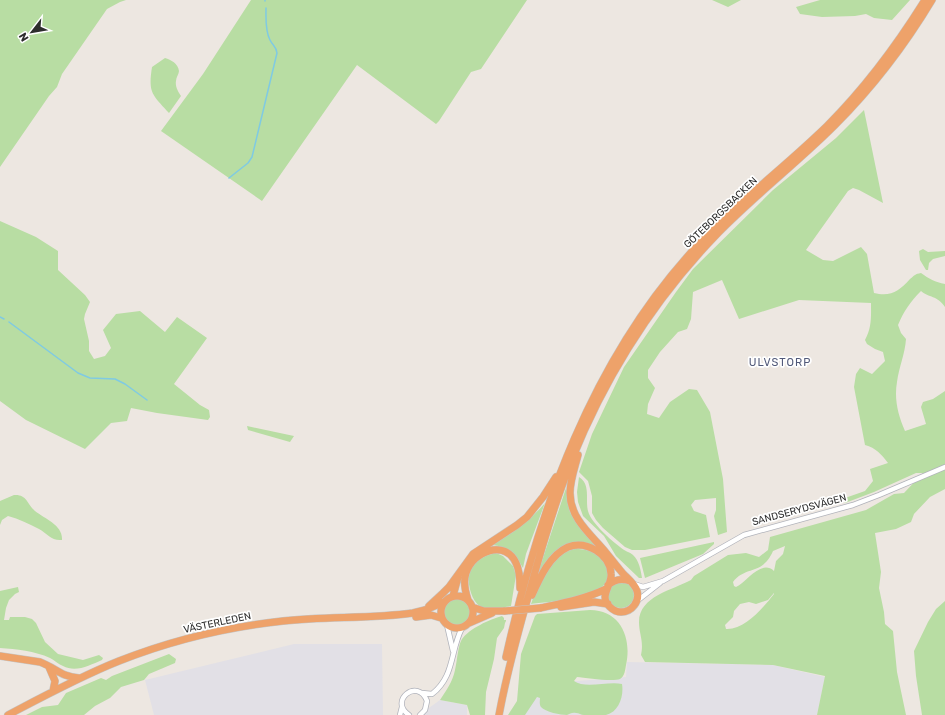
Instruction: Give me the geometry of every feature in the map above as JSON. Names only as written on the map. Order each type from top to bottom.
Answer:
[{"type":"highway","name":"GÖTEBORGSBACKEN","points":[[564,464],[603,380],[627,339],[666,282],[716,226],[825,127],[852,99],[892,50],[925,0]]},
{"type":"highway","name":"GÖTEBORGSBACKEN","points":[[585,431],[619,363],[644,323],[670,288],[719,232],[816,144],[851,108],[877,79],[932,0]]},
{"type":"highway","points":[[522,616],[535,588],[552,560],[559,552],[570,547],[580,545],[590,547],[607,561],[611,572],[611,577],[605,594],[608,604],[615,611],[624,612],[633,608],[637,601],[638,592],[632,583],[587,533],[576,517],[572,508],[570,500],[570,484],[585,431]]},
{"type":"highway","points":[[499,715],[509,664],[548,529],[572,458],[585,431]]},
{"type":"highway","points":[[420,612],[442,594],[473,554],[527,517],[543,497],[564,464]]},
{"type":"highway","points":[[495,715],[520,596],[546,510],[564,464]]},
{"type":"highway","points":[[469,623],[472,617],[470,604],[464,585],[466,572],[468,567],[481,554],[492,549],[503,551],[512,557],[516,562],[520,575],[520,596]]},
{"type":"highway","points":[[453,596],[459,572]]},
{"type":"highway","points":[[540,608],[590,596],[607,587],[616,580],[620,579],[632,583]]},
{"type":"highway","points":[[502,611],[469,623],[462,628],[452,628],[441,618],[441,608],[444,602],[453,596],[461,596],[480,610],[502,611],[569,606],[594,602],[608,604]]},
{"type":"highway","name":"VÄSTERLEDEN","points":[[8,715],[53,691],[125,659],[199,635],[227,629],[290,620],[420,612],[444,602]]},
{"type":"highway","name":"VÄSTERLEDEN","points":[[13,715],[105,670],[133,659],[200,638],[259,627],[303,622],[403,618],[431,615],[441,618]]},
{"type":"highway","points":[[0,656],[32,660],[46,664],[66,676],[81,678]]},
{"type":"highway","points":[[46,664],[55,681],[53,691]]},
{"type":"street","name":"SANDSERYDSVÄGEN","points":[[637,601],[663,581],[744,535],[853,505],[945,467]]},
{"type":"street","name":"SANDSERYDSVÄGEN","points":[[632,583],[643,587],[663,581]]},
{"type":"street","points":[[447,625],[454,655]]},
{"type":"street","points":[[420,715],[424,712],[432,694],[440,688],[445,681],[451,668],[457,638],[462,628]]},
{"type":"street","points":[[400,715],[403,699],[408,693],[416,691],[432,694]]},
{"type":"street","points":[[422,693],[426,699],[427,706]]},
{"type":"street","points":[[402,707],[409,715]]},
{"type":"shaded area","points":[[294,644],[382,644],[383,715],[154,715],[145,680]]},
{"type":"shaded area","points":[[627,662],[773,665],[825,677],[817,715],[525,715],[527,707],[542,692],[565,682],[626,677]]},
{"type":"shaded area","points":[[440,700],[467,705],[467,715],[419,715]]},
{"type":"green space","points":[[0,0],[126,0],[107,9],[62,74],[57,87],[49,96],[0,167]]},
{"type":"green space","points":[[251,0],[527,0],[481,69],[471,72],[436,124],[357,65],[262,201],[161,131],[203,74]]},
{"type":"green space","points":[[712,0],[741,0],[728,7]]},
{"type":"green space","points":[[820,0],[910,0],[892,20],[874,18],[866,14],[855,16],[822,17],[800,14],[796,7]]},
{"type":"green space","points":[[165,58],[174,62],[178,68],[179,72],[176,85],[181,96],[169,113],[155,97],[151,88],[152,67]]},
{"type":"green space","points":[[864,110],[883,203],[859,190],[853,188],[848,191],[806,250],[823,260],[833,261],[861,247],[867,254],[874,293],[885,294],[894,292],[915,275],[921,273],[932,280],[945,284],[945,307],[939,300],[921,291],[908,307],[898,325],[901,333],[906,339],[896,388],[896,401],[900,419],[905,431],[926,424],[921,407],[923,402],[933,399],[945,391],[945,489],[930,497],[914,514],[911,522],[896,529],[875,533],[881,572],[879,588],[885,624],[893,631],[897,672],[906,715],[817,715],[825,676],[773,665],[645,662],[641,655],[642,642],[639,626],[640,613],[651,600],[658,595],[691,580],[694,576],[728,555],[746,553],[759,557],[768,550],[770,537],[866,510],[894,494],[904,493],[923,473],[916,473],[874,492],[845,503],[844,501],[845,498],[865,491],[873,481],[870,469],[888,463],[878,452],[865,445],[854,387],[856,374],[860,368],[872,374],[885,361],[883,352],[867,344],[865,340],[870,326],[871,303],[799,300],[739,319],[722,280],[693,292],[691,319],[687,329],[678,332],[660,352],[648,370],[648,378],[655,388],[648,404],[647,414],[659,418],[670,402],[689,389],[697,390],[710,412],[723,479],[727,532],[718,535],[714,516],[716,510],[716,498],[695,500],[691,505],[694,511],[706,515],[710,537],[645,550],[632,550],[625,547],[596,520],[592,513],[592,496],[588,481],[579,472],[592,434],[624,367],[693,269],[773,190],[836,138]],"holes":[[[785,546],[783,554],[776,561],[774,571],[769,568],[759,569],[736,587],[734,586],[733,582],[738,577],[764,564],[769,559],[773,551]],[[774,593],[770,600],[747,622],[740,626],[726,629],[725,625],[733,617],[734,611],[740,604],[749,602],[756,604],[768,600]]]},
{"type":"green space","points":[[0,221],[36,237],[58,251],[58,270],[85,295],[90,302],[84,319],[89,341],[89,351],[94,359],[105,356],[111,348],[103,330],[116,314],[140,311],[165,332],[177,317],[207,338],[174,384],[200,405],[209,410],[210,417],[208,420],[131,408],[127,421],[111,423],[85,449],[26,420],[0,401]]},
{"type":"green space","points":[[923,249],[928,252],[945,251],[945,256],[933,259],[929,263],[928,270],[926,270],[920,260],[919,251]]},
{"type":"green space","points":[[247,426],[294,436],[290,442],[248,430]]},
{"type":"green space","points":[[579,477],[585,484],[587,492],[587,507],[591,518],[610,538],[635,557],[642,578],[639,578],[616,556],[604,536],[583,516],[578,502],[577,492]]},
{"type":"green space","points":[[566,488],[570,512],[575,521],[597,547],[594,545],[580,543],[570,544],[536,579]]},
{"type":"green space","points":[[14,495],[22,496],[35,511],[57,526],[62,535],[62,540],[52,538],[39,529],[8,516],[2,520],[0,525],[0,501]]},
{"type":"green space","points":[[545,503],[526,554],[523,568],[517,559],[507,549],[492,545],[527,521]]},
{"type":"green space","points":[[714,542],[714,544],[703,554],[645,578],[640,558]]},
{"type":"green space","points":[[574,549],[583,549],[594,553],[598,555],[605,563],[608,570],[608,579],[602,587],[592,593],[579,597],[531,604],[547,571],[559,557]]},
{"type":"green space","points":[[496,553],[503,556],[513,566],[516,575],[511,606],[486,609],[479,606],[473,598],[469,587],[469,577],[472,568],[480,559]]},
{"type":"green space","points":[[621,582],[630,586],[634,595],[630,604],[621,608],[612,604],[608,595],[612,586]]},
{"type":"green space","points":[[18,587],[19,592],[9,600],[4,620],[9,620],[10,617],[25,617],[32,619],[36,623],[45,642],[58,654],[83,660],[99,655],[103,658],[102,660],[83,668],[73,669],[63,666],[50,658],[32,652],[0,648],[0,591]]},
{"type":"green space","points":[[457,599],[466,603],[470,612],[466,621],[457,625],[448,621],[444,612],[448,603]]},
{"type":"green space","points":[[945,601],[945,715],[922,715],[914,651],[936,609]]},
{"type":"green space","points":[[590,610],[601,611],[610,615],[622,628],[627,645],[625,671],[622,678],[617,680],[599,680],[577,677],[574,681],[590,685],[610,683],[622,684],[620,703],[614,711],[606,715],[584,715],[572,713],[567,715],[549,712],[541,707],[540,698],[537,697],[525,715],[508,715],[517,701],[521,654],[535,616],[537,614]]},
{"type":"green space","points":[[502,616],[506,621],[504,628],[497,638],[494,659],[486,692],[485,715],[470,715],[467,705],[440,700],[453,678],[462,639],[465,635],[480,625]]},
{"type":"green space","points":[[169,654],[176,659],[175,663],[149,674],[144,680],[121,687],[110,698],[95,706],[84,715],[26,715],[42,707],[58,705],[66,693],[101,678],[106,680],[112,676]]},
{"type":"waterway","points":[[229,178],[248,163],[252,157],[277,53],[267,33],[266,8]]},
{"type":"waterway","points":[[0,317],[4,319]]},
{"type":"waterway","points":[[9,322],[78,373],[90,378],[115,379],[125,384],[147,400]]},
{"type":"district","name":"ULVSTORP","points":[[780,362]]}]
